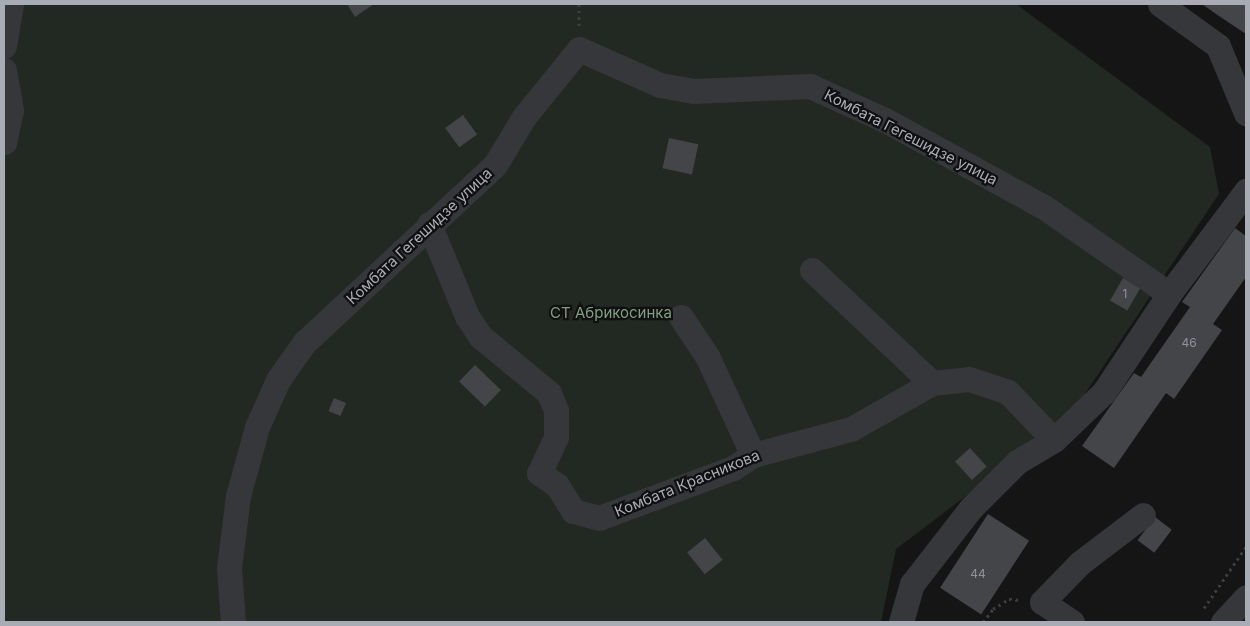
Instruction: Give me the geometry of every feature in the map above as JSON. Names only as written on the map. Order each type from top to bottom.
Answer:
[{"type":"street","points":[[4,46],[11,4]]},
{"type":"street","points":[[1160,4],[1218,46],[1246,113]]},
{"type":"street","name":"Комбата Гегешидзе улица","points":[[233,622],[229,568],[238,496],[257,427],[278,380],[304,343],[429,224],[495,165],[524,117],[579,49],[660,85],[694,91],[810,86],[885,120],[1044,207],[1169,294]]},
{"type":"street","points":[[4,70],[11,110],[4,142]]},
{"type":"street","points":[[901,622],[912,584],[971,508],[1017,462],[1054,440],[1104,392],[1169,294],[1246,191]]},
{"type":"street","name":"Комбата Красникова","points":[[429,224],[467,316],[480,336],[549,393],[556,410],[556,437],[539,472],[557,485],[574,511],[599,518],[732,468],[753,455],[851,429],[932,383],[969,379],[1008,392],[1054,440]]},
{"type":"street","points":[[812,270],[932,383]]},
{"type":"street","points":[[681,316],[707,356],[753,455]]},
{"type":"street","points":[[1072,622],[1042,602],[1080,563],[1143,515]]},
{"type":"street","points":[[1213,619],[1246,597]]},
{"type":"path","points":[[1213,619],[1206,600],[1246,548]]},
{"type":"path","points":[[983,622],[993,609],[1009,599],[1042,602]]},
{"type":"green space","name":"СТ Абрикосинка","points":[[4,4],[1016,4],[1210,147],[1219,194],[1068,419],[896,549],[881,622],[4,622]]},
{"type":"building","points":[[347,4],[374,4],[355,17]]},
{"type":"building","points":[[1202,4],[1246,4],[1246,34],[1216,14]]},
{"type":"building","points":[[463,115],[477,134],[459,147],[445,128]]},
{"type":"building","points":[[669,138],[698,144],[692,175],[663,168]]},
{"type":"building","points":[[1235,228],[1246,236],[1246,277],[1213,324],[1222,330],[1174,399],[1166,393],[1114,468],[1082,446],[1134,373],[1141,377],[1190,307],[1182,302]]},
{"type":"building","points":[[1123,278],[1140,288],[1127,311],[1110,301]]},
{"type":"building","points":[[475,365],[501,390],[485,407],[459,382]]},
{"type":"building","points":[[334,398],[346,403],[340,416],[329,411]]},
{"type":"building","points":[[970,448],[987,467],[972,480],[955,461]]},
{"type":"building","points":[[988,514],[1029,541],[981,614],[940,588]]},
{"type":"building","points":[[1155,517],[1172,530],[1154,553],[1138,540]]},
{"type":"building","points":[[705,538],[723,560],[705,574],[687,552]]}]
